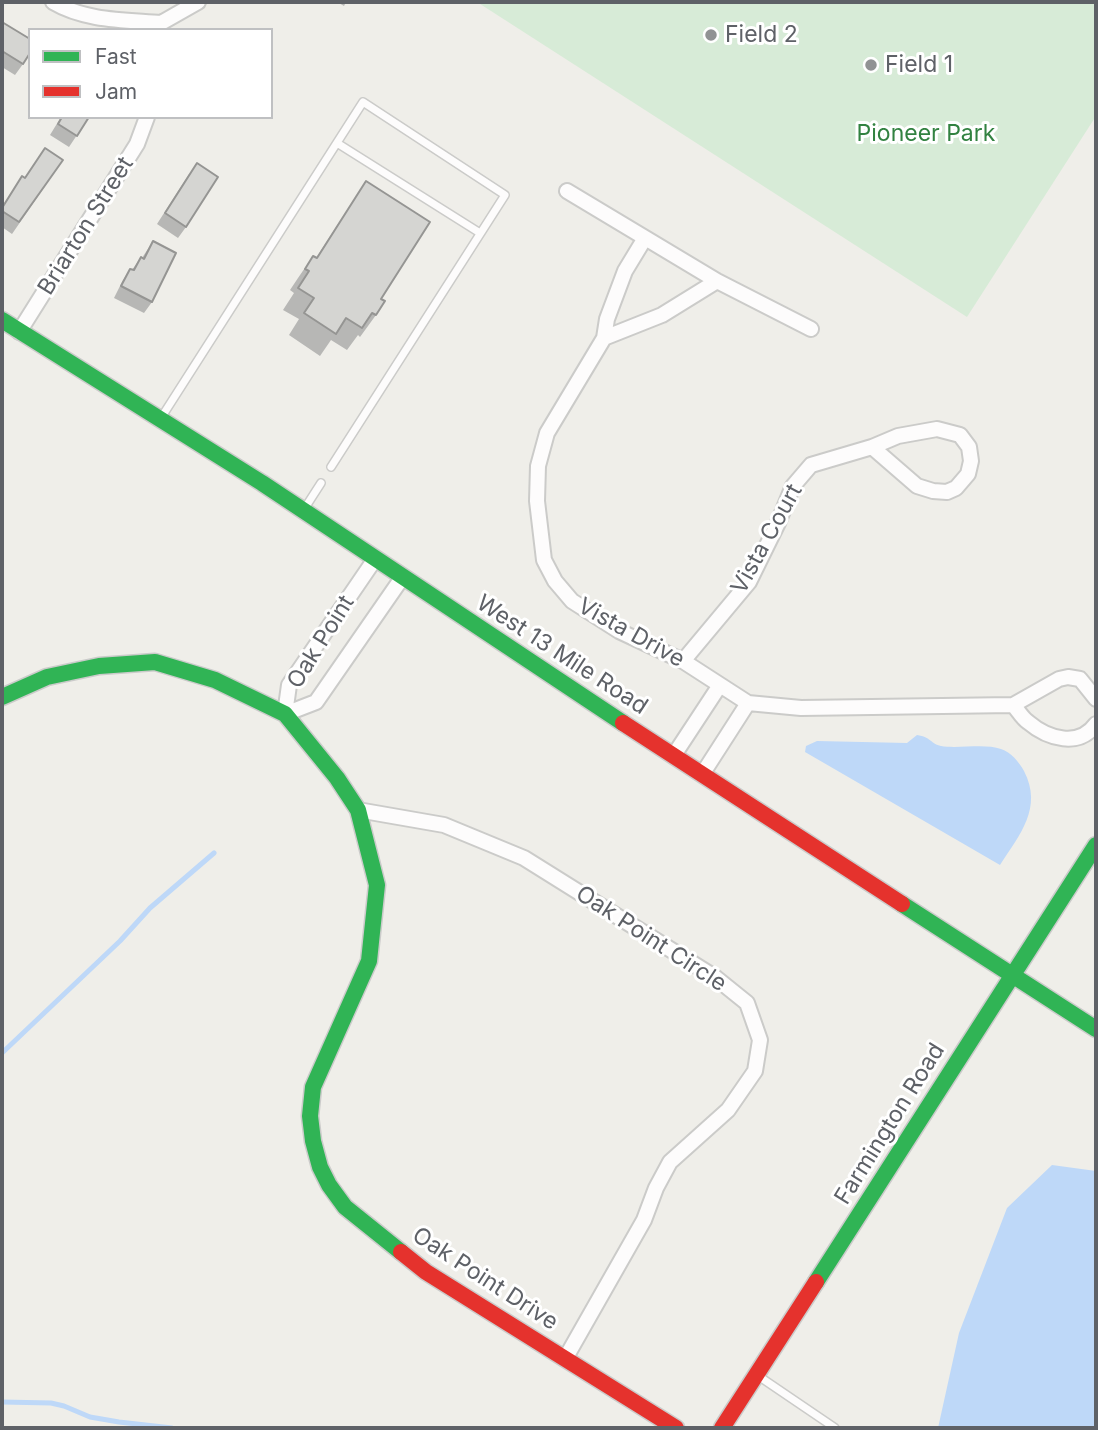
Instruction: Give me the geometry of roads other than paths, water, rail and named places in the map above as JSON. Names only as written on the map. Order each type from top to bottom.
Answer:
[{"type":"street","points":[[53,2],[66,10],[91,16],[161,26],[198,2]]},
{"type":"street","name":"Briarton Street","points":[[19,332],[137,144],[146,119]]},
{"type":"street","points":[[567,191],[717,281],[811,330]]},
{"type":"street","name":"Vista Drive","points":[[646,238],[625,271],[607,319],[604,338],[547,433],[538,467],[537,501],[544,560],[555,581],[572,601],[619,631],[683,661],[748,703],[801,708],[1013,705],[1059,679],[1068,677],[1080,679],[1096,698]]},
{"type":"street","points":[[604,338],[662,315],[717,281]]},
{"type":"street","name":"West 13 Mile Road","points":[[2,320],[303,511],[1096,1029]]},
{"type":"street","name":"Vista Court","points":[[683,661],[749,582],[793,486],[811,465],[872,447],[898,436],[937,429],[960,435],[969,447],[971,461],[968,474],[956,488],[947,492],[933,491],[917,486],[872,447]]},
{"type":"street","name":"Oak Point","points":[[375,559],[289,685],[285,714],[316,702],[402,578]]},
{"type":"street","name":"Oak Point Drive","points":[[2,697],[47,677],[99,666],[155,662],[215,680],[285,714],[337,778],[358,810],[377,885],[369,961],[313,1087],[310,1116],[320,1167],[345,1207],[426,1272],[677,1428]]},
{"type":"street","points":[[674,755],[720,685]]},
{"type":"street","points":[[703,773],[748,703]]},
{"type":"street","points":[[1013,705],[1027,722],[1053,737],[1074,739],[1089,734],[1096,724]]},
{"type":"street","name":"Oak Point Circle","points":[[358,810],[444,825],[524,858],[716,978],[747,1003],[760,1040],[755,1071],[728,1110],[670,1162],[656,1188],[645,1220],[565,1359]]},
{"type":"street","name":"Farmington Road","points":[[722,1428],[1096,845]]},
{"type":"lane","points":[[160,420],[363,103],[505,195],[331,467]]},
{"type":"lane","points":[[337,143],[480,233]]},
{"type":"lane","points":[[303,511],[321,483]]},
{"type":"lane","points":[[757,1375],[835,1428]]},
{"type":"water","points":[[917,735],[941,746],[987,746],[1005,750],[1022,768],[1029,784],[1030,809],[1027,820],[1000,865],[805,752],[806,746],[817,741],[907,743]]},
{"type":"water","points":[[1052,1165],[1096,1171],[1096,1428],[938,1428],[959,1333],[1007,1208]]},
{"type":"waterway","points":[[2,1053],[120,941],[150,908],[214,853]]},
{"type":"waterway","points":[[2,1402],[51,1403],[90,1417],[172,1428]]},
{"type":"place","name":"Field 2","points":[[711,35]]},
{"type":"place","name":"Field 1","points":[[871,65]]},
{"type":"park label","name":"Pioneer Park","points":[[926,134]]}]
